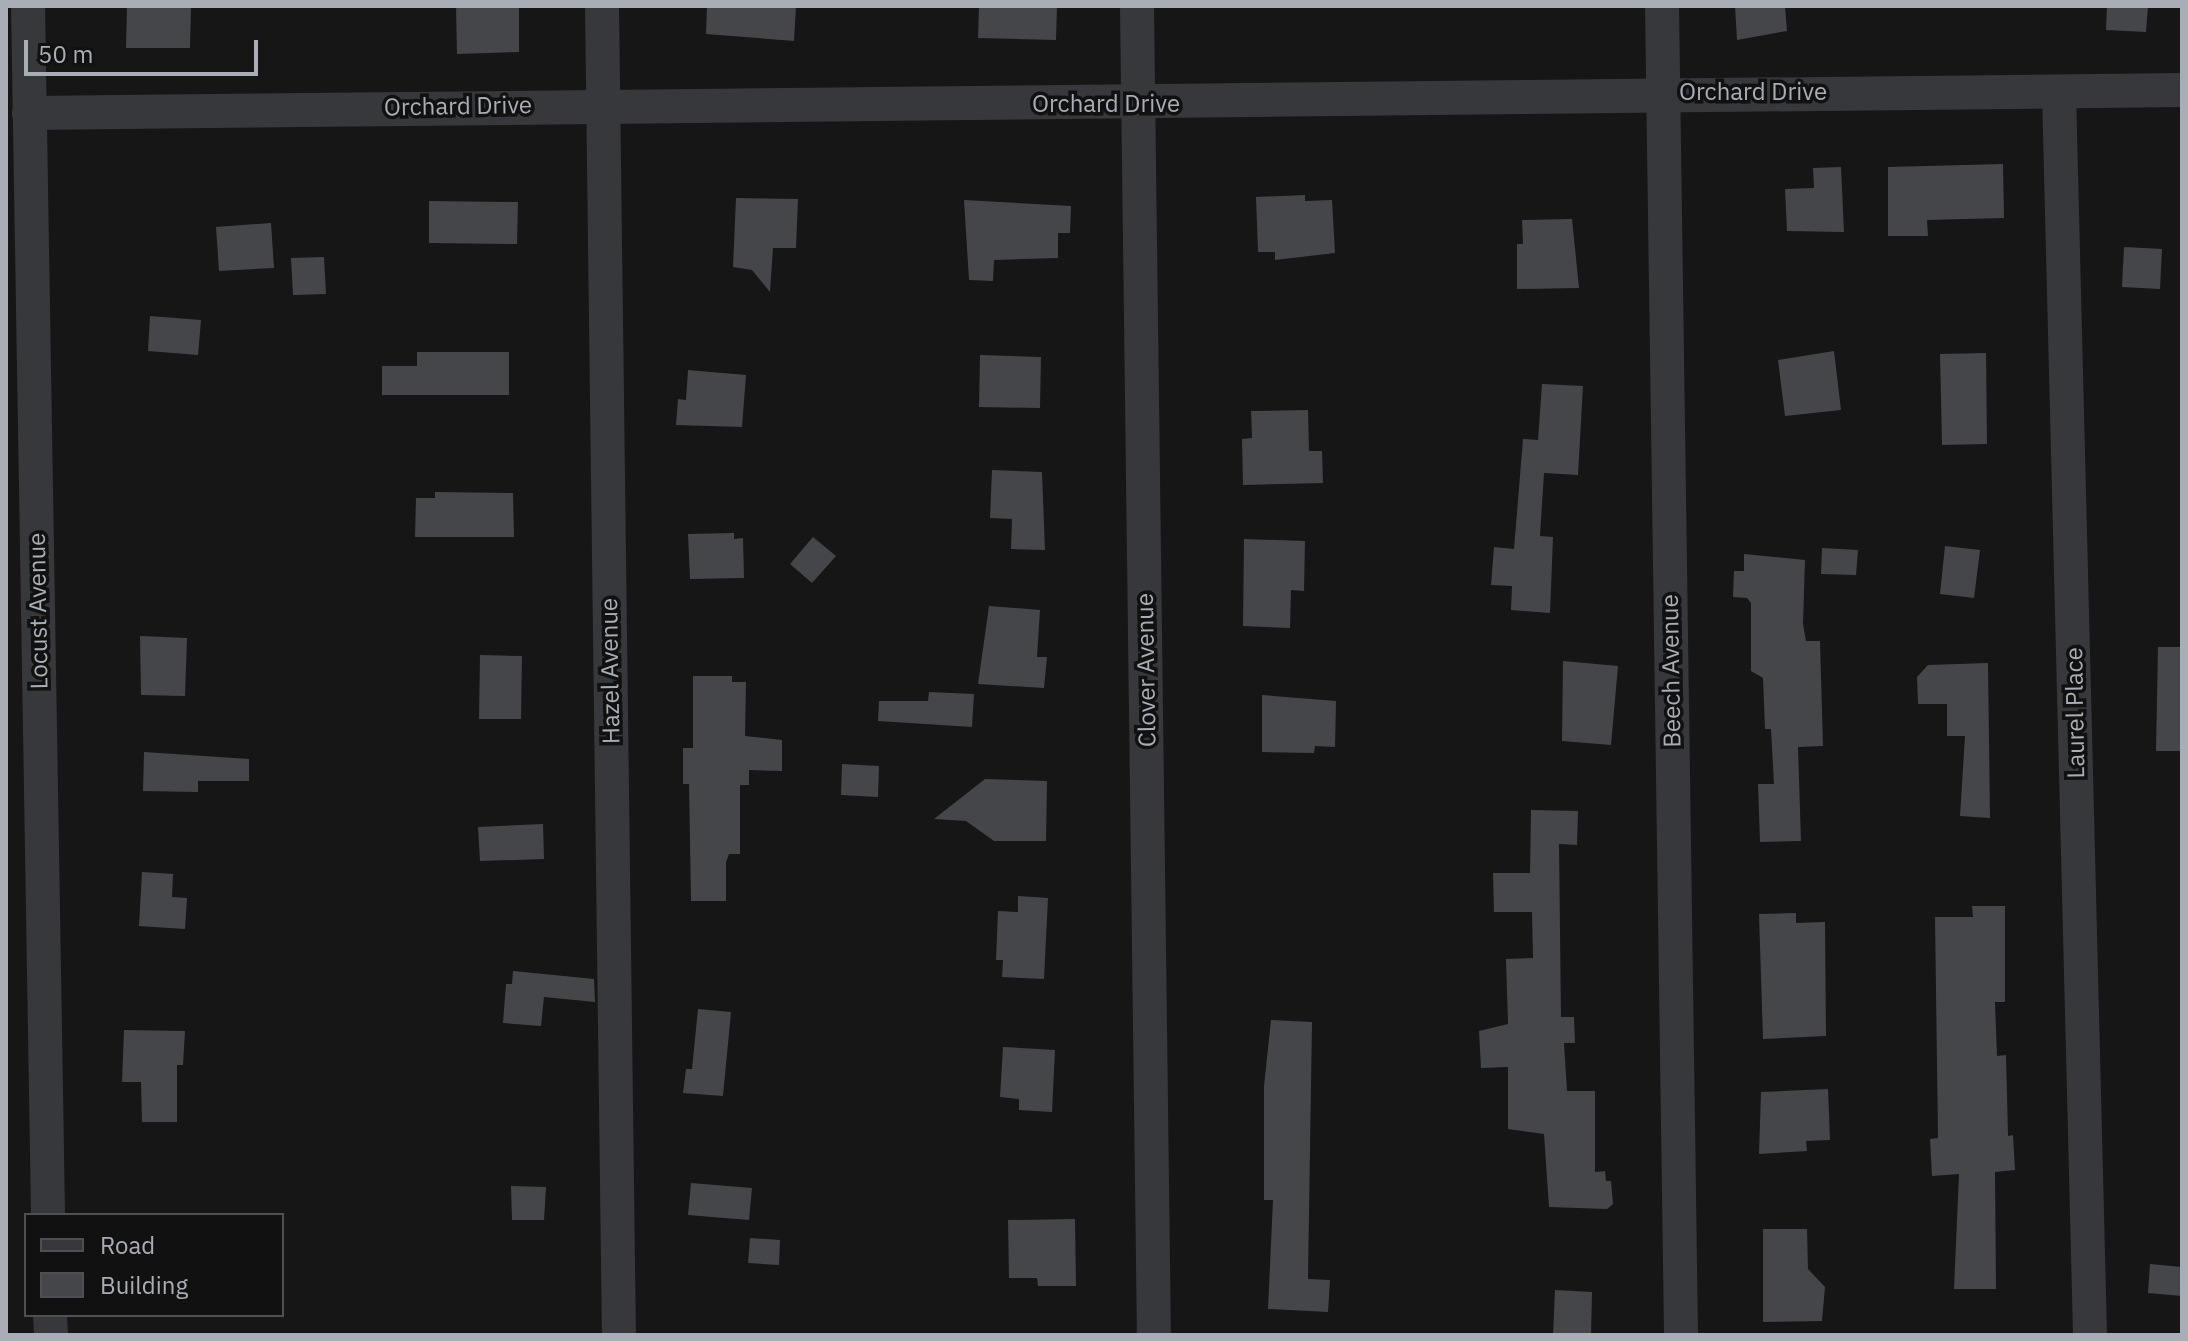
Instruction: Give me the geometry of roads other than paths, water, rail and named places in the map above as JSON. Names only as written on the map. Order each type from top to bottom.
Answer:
[{"type":"street","name":"Locust Avenue","points":[[28,6],[48,1213]]},
{"type":"street","name":"Hazel Avenue","points":[[602,6],[619,1335]]},
{"type":"street","name":"Clover Avenue","points":[[1137,6],[1154,1335]]},
{"type":"street","name":"Beech Avenue","points":[[1662,6],[1681,1335]]},
{"type":"street","name":"Orchard Drive","points":[[29,113],[603,103],[1139,105],[1663,93],[2182,90]]},
{"type":"street","name":"Laurel Place","points":[[2059,92],[2090,1335]]}]
